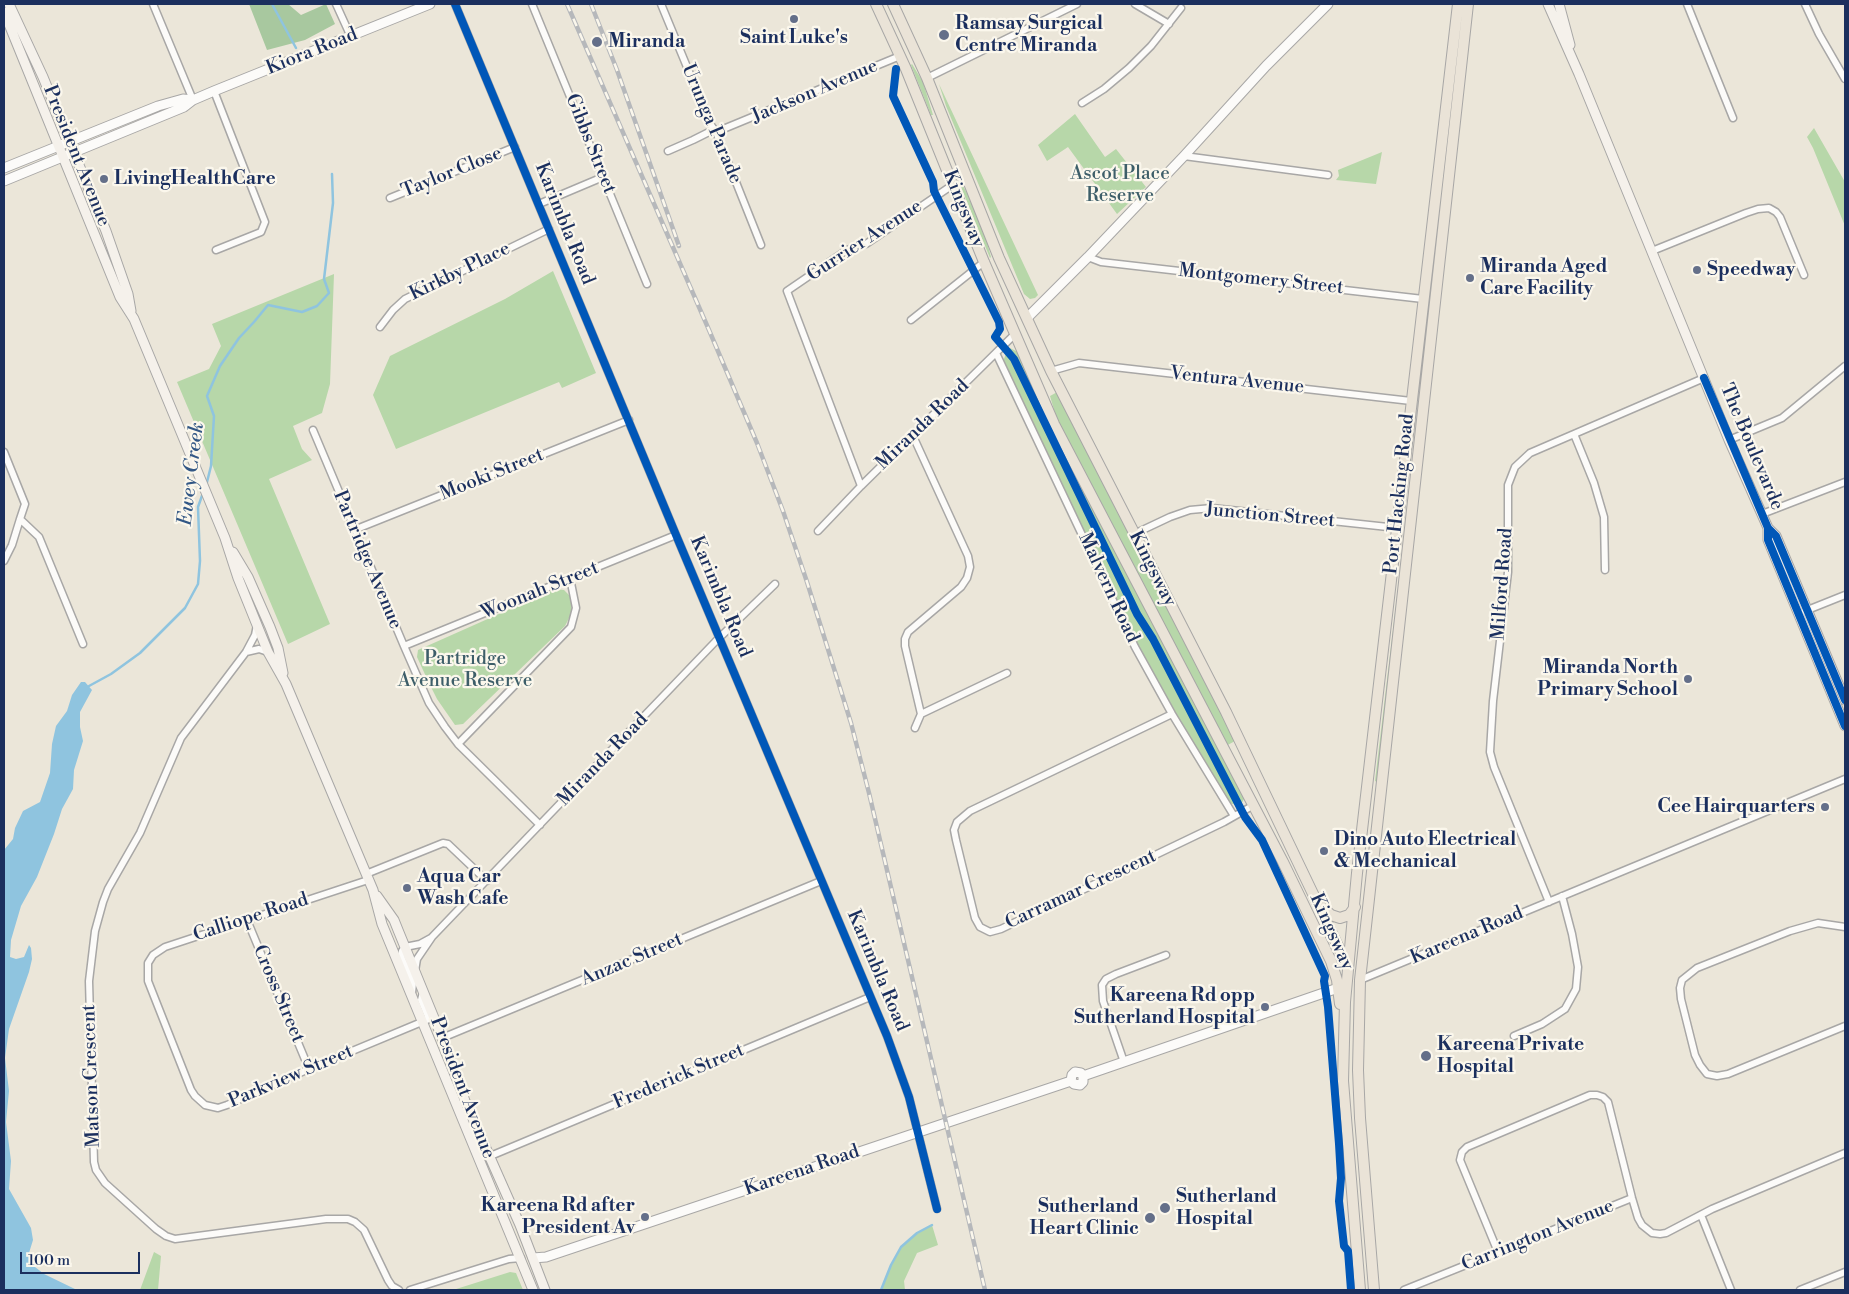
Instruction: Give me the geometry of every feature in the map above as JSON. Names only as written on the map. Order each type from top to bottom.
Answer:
[{"type":"main road","name":"President Avenue","points":[[9,4],[36,61],[110,242],[128,294],[131,313]]},
{"type":"main road","name":"Kingsway","points":[[876,4],[900,56],[954,184],[984,262],[1054,424],[1254,805],[1334,969],[1349,984],[1358,1024],[1360,1118],[1374,1290]]},
{"type":"main road","name":"Kingsway","points":[[893,4],[927,78],[968,176],[999,258],[1051,371],[1268,798],[1348,968]]},
{"type":"main road","name":"Port Hacking Road","points":[[1349,984],[1348,968],[1357,873],[1458,4]]},
{"type":"main road","name":"Port Hacking Road","points":[[1349,984],[1410,529],[1468,4]]},
{"type":"main road","name":"The Boulevarde","points":[[1548,4],[1579,74],[1729,440],[1768,528],[1768,540],[1845,700]]},
{"type":"main road","name":"The Boulevarde","points":[[1559,4],[1579,74]]},
{"type":"main road","name":"President Avenue","points":[[4,12],[120,297],[131,313],[200,477],[225,538],[256,625],[268,652],[286,684],[367,877],[382,924],[533,1290]]},
{"type":"main road","name":"Jackson Avenue","points":[[900,56],[915,51]]},
{"type":"main road","name":"Gurrier Avenue","points":[[954,184],[968,176]]},
{"type":"main road","name":"Montgomery Street","points":[[1424,299],[1435,300]]},
{"type":"main road","name":"Miranda Road","points":[[1015,334],[1026,318]]},
{"type":"main road","name":"Ventura Avenue","points":[[1411,401],[1424,402]]},
{"type":"main road","name":"Junction Street","points":[[1397,528],[1410,529]]},
{"type":"main road","name":"President Avenue","points":[[225,538],[248,578],[270,627],[278,648],[286,684]]},
{"type":"main road","name":"The Boulevarde","points":[[1803,612],[1845,726]]},
{"type":"main road","points":[[1254,805],[1268,798]]},
{"type":"main road","name":"President Avenue","points":[[372,890],[394,920],[442,1038],[464,1101],[533,1258],[545,1290]]},
{"type":"main road","points":[[1316,900],[1328,913],[1338,918],[1349,915],[1355,907]]},
{"type":"main road","name":"Kingsway","points":[[1349,984],[1344,1035],[1343,1081],[1360,1290]]},
{"type":"main road","points":[[521,1258],[533,1258]]},
{"type":"street","points":[[153,4],[193,100]]},
{"type":"street","points":[[336,4],[351,36]]},
{"type":"street","name":"Kiora Road","points":[[4,182],[184,107],[193,100],[214,91],[430,4]]},
{"type":"street","name":"Karimbla Road","points":[[455,4],[870,997],[909,1097],[937,1210]]},
{"type":"street","name":"Gibbs Street","points":[[532,4],[647,284]]},
{"type":"street","name":"Urunga Parade","points":[[661,4],[761,245]]},
{"type":"street","points":[[927,78],[1077,4]]},
{"type":"street","points":[[1135,4],[1169,24]]},
{"type":"street","points":[[1026,318],[1088,257],[1266,66],[1328,4]]},
{"type":"street","points":[[1687,4],[1733,118]]},
{"type":"street","points":[[1805,4],[1819,34],[1845,79]]},
{"type":"street","points":[[1082,103],[1104,89],[1129,68],[1151,46],[1181,8]]},
{"type":"street","name":"Jackson Avenue","points":[[668,151],[900,56]]},
{"type":"street","points":[[214,91],[265,222],[261,232],[216,250]]},
{"type":"street","name":"Kiora Road","points":[[4,168],[158,106],[182,99],[193,100]]},
{"type":"street","name":"Taylor Close","points":[[390,198],[515,147]]},
{"type":"street","points":[[1184,156],[1328,175]]},
{"type":"street","points":[[539,204],[603,177]]},
{"type":"street","name":"Gurrier Avenue","points":[[861,486],[787,291],[847,250],[866,244],[954,184]]},
{"type":"street","points":[[1652,251],[1758,208],[1769,208],[1776,212],[1780,218],[1804,275]]},
{"type":"street","name":"Kirkby Place","points":[[380,327],[398,304],[416,293],[549,228]]},
{"type":"street","name":"Montgomery Street","points":[[1088,257],[1101,262],[1424,299]]},
{"type":"street","points":[[911,320],[984,262]]},
{"type":"street","name":"Miranda Road","points":[[818,531],[1015,334]]},
{"type":"street","name":"Malvern Road","points":[[996,353],[1136,647],[1172,714],[1234,816]]},
{"type":"street","name":"Ventura Avenue","points":[[1051,371],[1079,364],[1411,401]]},
{"type":"street","points":[[1729,440],[1782,418],[1845,366]]},
{"type":"street","name":"Milford Road","points":[[1549,902],[1494,767],[1490,752],[1508,572],[1508,485],[1515,467],[1530,453],[1704,378]]},
{"type":"street","name":"Mooki Street","points":[[354,530],[629,420]]},
{"type":"street","name":"Partridge Avenue","points":[[313,430],[429,703],[458,744],[540,826]]},
{"type":"street","points":[[1574,434],[1591,474],[1604,516],[1605,570]]},
{"type":"street","points":[[913,436],[968,556],[970,567],[967,578],[961,587],[908,632],[905,639],[921,714],[915,728]]},
{"type":"street","points":[[4,452],[25,504],[12,545],[4,561]]},
{"type":"street","points":[[1762,514],[1845,482]]},
{"type":"street","name":"Junction Street","points":[[1134,534],[1190,510],[1212,508],[1397,528]]},
{"type":"street","points":[[20,519],[38,537],[83,644]]},
{"type":"street","name":"Woonah Street","points":[[404,646],[676,535]]},
{"type":"street","points":[[458,744],[571,627],[576,608],[570,578]]},
{"type":"street","name":"Miranda Road","points":[[415,971],[418,958],[432,937],[719,638],[775,584]]},
{"type":"street","points":[[1803,612],[1845,595]]},
{"type":"street","name":"Matson Crescent","points":[[256,625],[254,635],[246,652],[181,738],[148,814],[108,889],[100,912],[95,931],[89,981],[94,1162],[96,1170],[105,1184],[156,1229],[166,1236],[175,1239],[326,1219],[348,1219],[364,1230],[388,1280],[392,1286],[399,1290]]},
{"type":"street","points":[[246,652],[259,650],[268,652]]},
{"type":"street","points":[[921,714],[1007,673]]},
{"type":"street","name":"Carramar Crescent","points":[[1172,714],[970,811],[957,822],[954,830],[956,840],[975,918],[980,927],[990,932],[1001,929],[1224,822],[1254,805]]},
{"type":"street","name":"Kareena Road","points":[[533,1258],[546,1257],[1071,1081],[1074,1084],[1080,1085],[1083,1082],[1083,1076],[1349,984],[1845,779]]},
{"type":"street","name":"Calliope Road","points":[[147,971],[150,958],[161,949],[367,877],[443,843],[448,844],[487,880]]},
{"type":"street","name":"Anzac Street","points":[[442,1038],[821,881]]},
{"type":"street","points":[[1514,1036],[1542,1024],[1565,1009],[1576,989],[1578,967],[1562,896]]},
{"type":"street","name":"Cross Street","points":[[247,920],[309,1069]]},
{"type":"street","points":[[1845,927],[1818,923],[1790,931],[1697,968],[1682,980],[1680,988],[1695,1055],[1700,1065],[1708,1074],[1717,1076],[1728,1074],[1845,1026]]},
{"type":"street","name":"Miranda Road","points":[[405,947],[420,944],[432,937]]},
{"type":"street","points":[[405,947],[401,956],[413,983],[412,993]]},
{"type":"street","points":[[1124,1062],[1103,1000],[1102,985],[1106,979],[1116,974],[1166,955]]},
{"type":"street","name":"Parkview Street","points":[[147,971],[148,983],[194,1096],[205,1105],[218,1108],[424,1022]]},
{"type":"street","points":[[423,991],[421,1000],[429,1019],[424,1022]]},
{"type":"street","name":"Frederick Street","points":[[488,1157],[870,997]]},
{"type":"street","points":[[1498,1252],[1460,1160],[1462,1152],[1467,1147],[1590,1096],[1604,1097],[1608,1102],[1632,1198]]},
{"type":"street","name":"Carrington Avenue","points":[[1404,1290],[1632,1198],[1642,1225],[1652,1233],[1666,1233],[1712,1209],[1845,1153]]},
{"type":"street","points":[[1701,1215],[1731,1290]]},
{"type":"street","points":[[410,1290],[506,1260],[521,1258]]},
{"type":"street","points":[[1800,1290],[1845,1272]]},
{"type":"green space","points":[[249,4],[288,4],[301,15],[326,4],[335,24],[305,40],[267,50]]},
{"type":"green space","points":[[912,64],[923,82],[933,115],[931,115]]},
{"type":"green space","points":[[939,84],[1038,295],[1035,298],[1030,299],[1024,294],[946,106]]},
{"type":"green space","name":"Ascot Place Reserve","points":[[1075,114],[1105,157],[1116,149],[1146,187],[1117,214],[1068,147],[1047,161],[1038,145]]},
{"type":"green space","points":[[1814,128],[1845,182],[1845,226],[1807,137]]},
{"type":"green space","points":[[1382,152],[1376,184],[1336,180],[1339,176],[1338,170]]},
{"type":"green space","points":[[963,186],[984,231],[990,258],[961,187]]},
{"type":"green space","points":[[553,271],[596,373],[562,388],[559,382],[396,449],[373,395],[390,356],[505,299]]},
{"type":"green space","points":[[334,274],[330,384],[322,413],[293,426],[302,449],[312,460],[269,479],[330,624],[288,644],[177,382],[209,369],[221,346],[212,324]]},
{"type":"green space","points":[[1010,348],[1024,355],[1062,437],[1050,396],[1061,390],[1226,712],[1235,741],[1224,747],[1245,788],[1244,799],[1240,806],[1226,802],[1135,647],[1002,365],[1007,350]]},
{"type":"green space","points":[[1404,537],[1404,541],[1377,782],[1375,781]]},
{"type":"green space","name":"Partridge Avenue Reserve","points":[[555,589],[564,590],[571,597],[572,612],[565,626],[463,724],[455,725],[437,699],[429,683],[417,657],[418,650]]},
{"type":"green space","points":[[932,1225],[938,1245],[917,1253],[904,1281],[905,1290],[881,1290],[901,1247],[917,1233]]},
{"type":"green space","points":[[154,1252],[161,1256],[158,1290],[140,1290]]},
{"type":"green space","points":[[510,1272],[516,1273],[523,1290],[453,1290]]},
{"type":"water","points":[[81,682],[85,682],[92,690],[80,712],[80,727],[83,741],[74,770],[73,789],[62,809],[37,877],[21,906],[11,940],[10,957],[16,959],[24,957],[29,945],[32,959],[9,1029],[5,1058],[9,1091],[6,1122],[11,1161],[9,1189],[31,1228],[33,1240],[29,1253],[30,1259],[35,1267],[44,1274],[77,1290],[4,1290],[4,850],[13,839],[15,828],[23,811],[40,802],[50,773],[52,744],[56,726],[67,711],[72,695]]},
{"type":"waterway","name":"Ewey Creek","points":[[272,4],[296,48]]},
{"type":"waterway","name":"Ewey Creek","points":[[206,486],[211,466],[214,416],[207,396],[220,366],[239,338],[268,305],[302,312],[317,306],[329,293],[324,279],[333,203],[332,174]]},
{"type":"waterway","name":"Ewey Creek","points":[[89,686],[111,674],[140,653],[185,608],[198,584],[200,561],[198,507],[203,493]]},
{"type":"waterway","points":[[881,1290],[901,1247],[917,1233],[932,1225]]},
{"type":"railway","points":[[567,4],[757,443],[807,582],[851,723],[869,793],[985,1290]]},
{"type":"railway","points":[[591,4],[617,70],[679,246]]},
{"type":"cycle path","points":[[455,4],[887,1036],[909,1097],[937,1209]]},
{"type":"cycle path","points":[[896,69],[893,96],[933,182],[934,191],[999,322],[1000,329],[995,337],[1014,359],[1137,614],[1153,639],[1245,817],[1262,840],[1325,976],[1339,1144],[1341,1178],[1339,1201],[1344,1246],[1348,1251],[1351,1290]]},
{"type":"cycle path","points":[[1704,378],[1768,528],[1776,536],[1845,700]]},
{"type":"cycle path","points":[[1768,528],[1768,540],[1845,726]]},
{"type":"place","name":"Saint Luke's","points":[[794,19]]},
{"type":"place","name":"Ramsay Surgical Centre Miranda","points":[[944,35]]},
{"type":"place","name":"Miranda","points":[[597,42]]},
{"type":"place","name":"LivingHealthCare","points":[[104,179]]},
{"type":"place","name":"Speedway","points":[[1697,270]]},
{"type":"place","name":"Miranda Aged Care Facility","points":[[1470,278]]},
{"type":"place","name":"Miranda North Primary School","points":[[1688,679]]},
{"type":"place","name":"Cee Hairquarters","points":[[1825,807]]},
{"type":"place","name":"Dino Auto Electrical & Mechanical","points":[[1324,851]]},
{"type":"place","name":"Aqua Car Wash Cafe","points":[[407,888]]},
{"type":"place","name":"Kareena Rd opp Sutherland Hospital","points":[[1265,1007]]},
{"type":"place","name":"Kareena Private Hospital","points":[[1426,1056]]},
{"type":"place","name":"Sutherland Hospital","points":[[1165,1208]]},
{"type":"place","name":"Kareena Rd after President Av","points":[[645,1217]]},
{"type":"place","name":"Sutherland Heart Clinic","points":[[1150,1218]]}]
